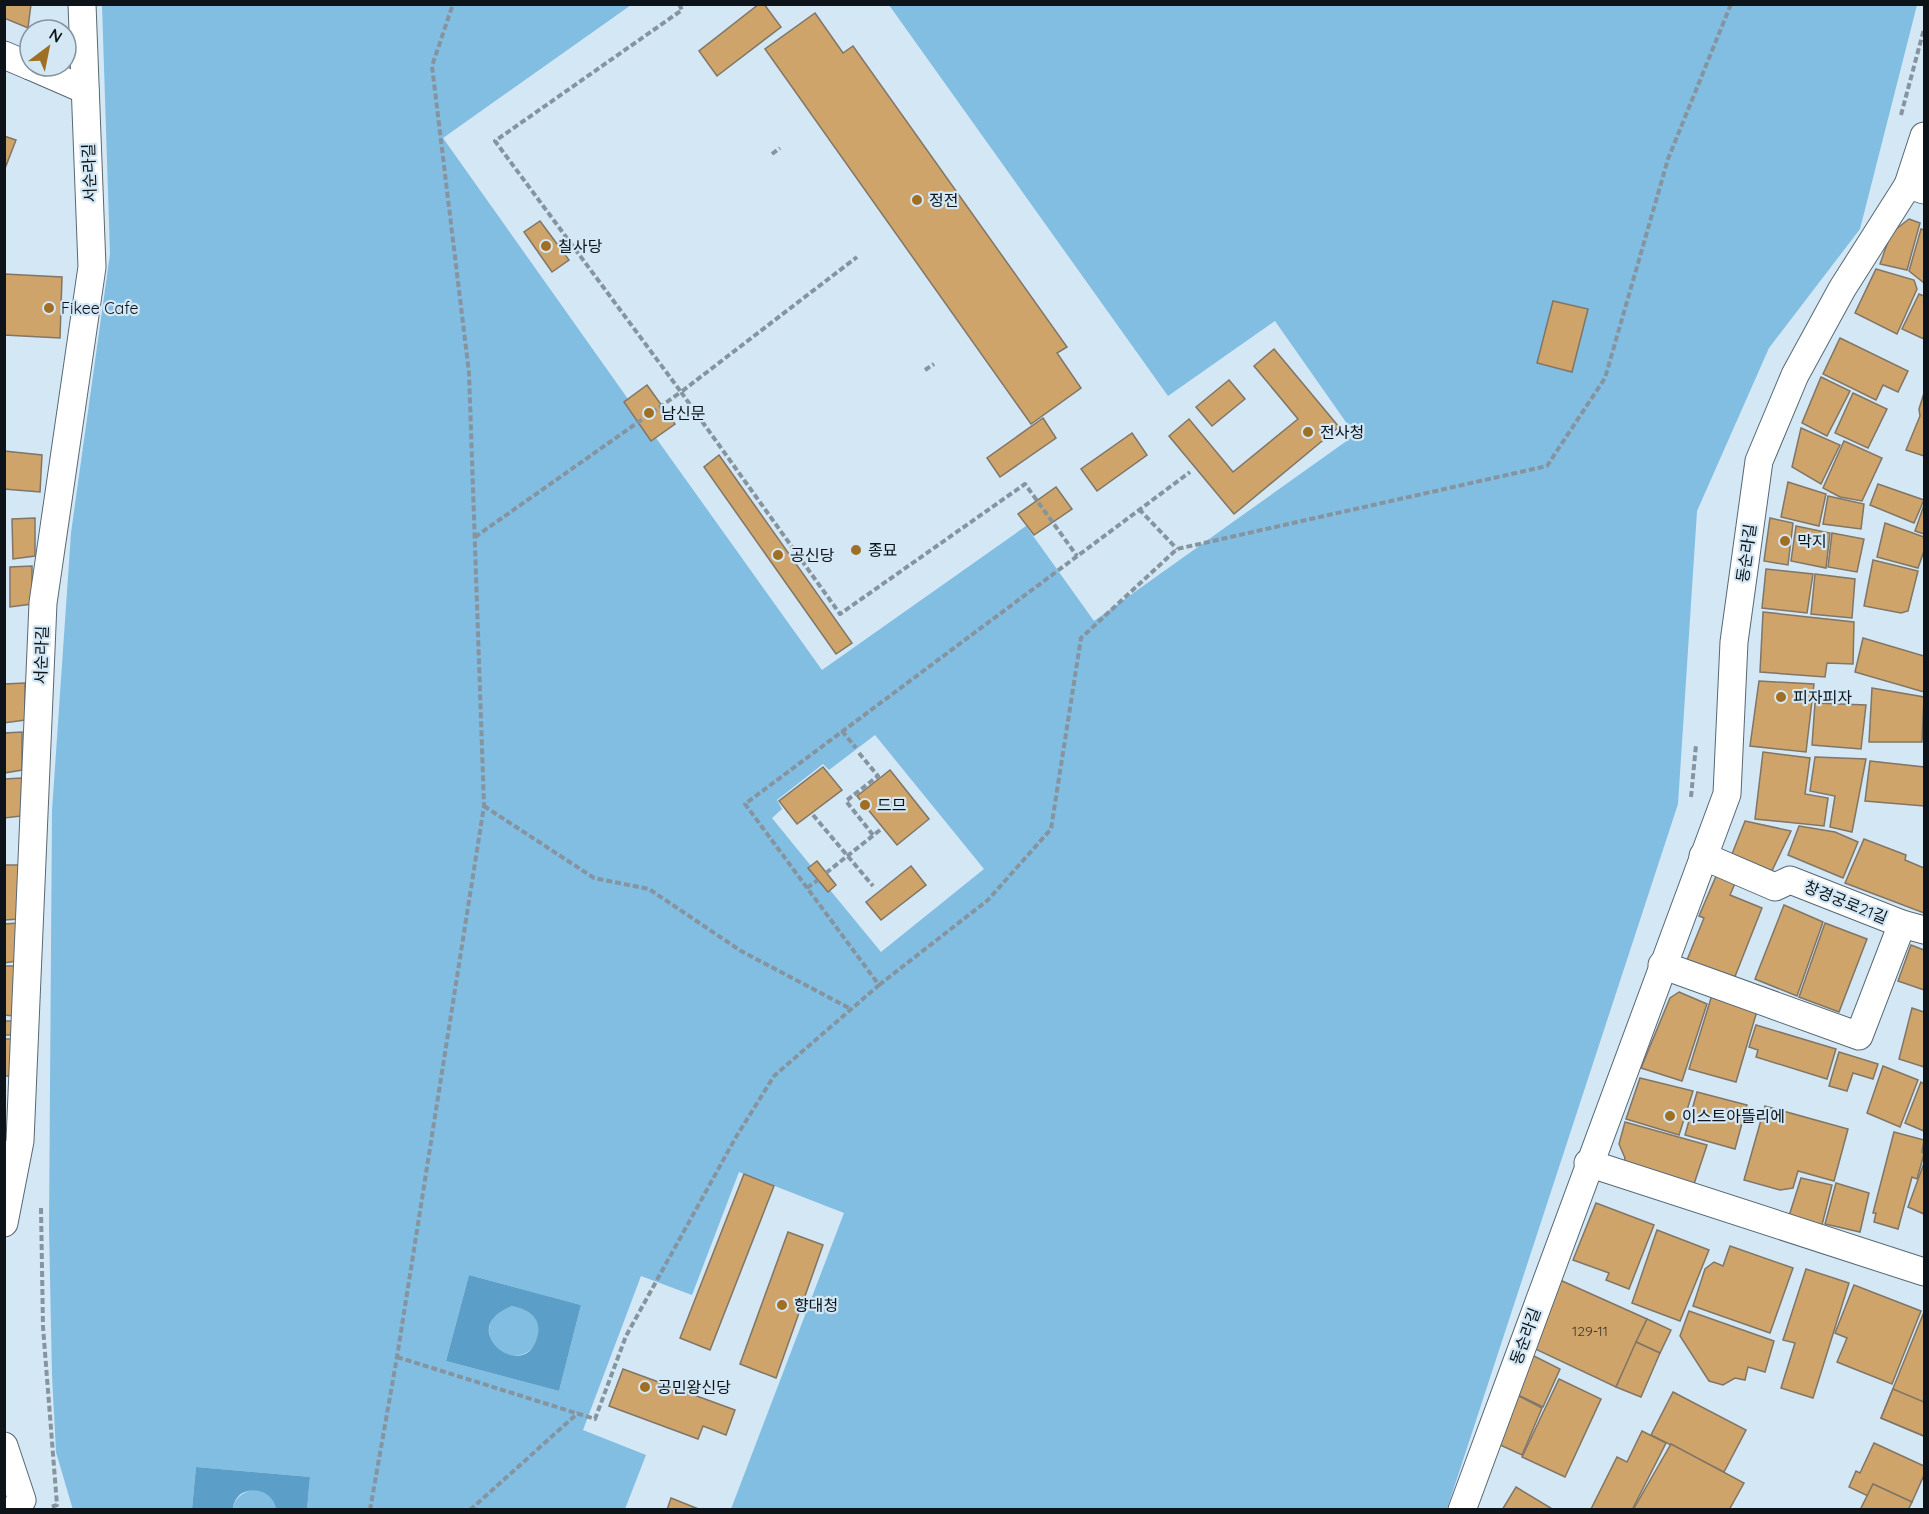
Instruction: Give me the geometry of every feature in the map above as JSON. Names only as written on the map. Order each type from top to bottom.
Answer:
[{"type":"street","name":"서순라길","points":[[4,1223],[12,1136],[43,603],[92,267],[82,4]]},
{"type":"street","points":[[4,55],[18,61]]},
{"type":"street","points":[[58,78],[85,90]]},
{"type":"street","name":"동순라길","points":[[1462,1509],[1588,1163],[1727,794],[1734,642],[1759,461],[1795,375],[1842,290],[1916,188],[1924,136]]},
{"type":"street","name":"창경궁로21길","points":[[1703,856],[1775,887],[1790,880],[1913,927]]},
{"type":"street","points":[[1662,965],[1859,1036],[1913,927]]},
{"type":"street","points":[[1588,1163],[1924,1272]]},
{"type":"street","points":[[4,1446],[22,1500],[13,1509]]},
{"type":"path","points":[[370,1509],[397,1357],[484,806],[470,374],[432,66],[453,4]]},
{"type":"path","points":[[678,4],[682,10],[495,141],[681,392],[840,614],[1025,484],[1077,556]]},
{"type":"path","points":[[397,1357],[595,1419],[626,1336],[736,1137],[774,1076],[879,985],[988,900],[1051,828],[1081,638],[1177,549],[1547,466],[1605,378],[1668,159],[1731,4]]},
{"type":"path","points":[[1900,119],[1924,29]]},
{"type":"path","points":[[772,154],[780,148]]},
{"type":"path","points":[[475,538],[681,392],[857,257]]},
{"type":"path","points":[[925,370],[934,364]]},
{"type":"path","points":[[879,985],[745,804],[1190,472]]},
{"type":"path","points":[[1139,509],[1177,549]]},
{"type":"path","points":[[842,731],[878,776],[846,801],[873,835]]},
{"type":"path","points":[[1691,799],[1696,741]]},
{"type":"path","points":[[484,806],[594,878],[649,889],[741,951],[851,1009]]},
{"type":"path","points":[[813,814],[873,886]]},
{"type":"path","points":[[826,873],[880,830]]},
{"type":"path","points":[[807,888],[818,880]]},
{"type":"path","points":[[471,1509],[578,1413]]},
{"type":"shaded area","points":[[102,5],[631,5],[443,138],[628,399],[624,402],[651,441],[656,438],[822,670],[1026,526],[1094,621],[1355,435],[1275,321],[1168,396],[889,5],[1917,5],[1860,229],[1769,348],[1697,511],[1678,804],[1447,1509],[731,1509],[844,1213],[739,1172],[692,1295],[641,1276],[583,1430],[646,1455],[625,1509],[307,1509],[310,1477],[196,1467],[192,1509],[73,1510],[56,1452],[52,1375],[49,1228],[52,811],[71,533],[110,254]],"holes":[[[875,735],[984,869],[881,952],[830,890],[828,892],[808,868],[811,866],[772,818],[782,809],[777,800],[823,764],[829,770]],[[469,1275],[581,1305],[559,1391],[446,1361]]]},
{"type":"shaded area","points":[[469,1275],[581,1305],[559,1391],[446,1361]],"holes":[[[512,1306],[534,1317],[538,1334],[528,1352],[518,1356],[507,1354],[497,1347],[490,1338],[489,1327],[496,1316]]]},
{"type":"shaded area","points":[[514,1306],[528,1310],[535,1317],[539,1331],[535,1345],[528,1352],[514,1356],[500,1352],[493,1345],[489,1331],[493,1317],[500,1310]]},
{"type":"shaded area","points":[[196,1467],[310,1477],[307,1509],[276,1509],[268,1495],[254,1490],[240,1495],[233,1509],[192,1509]]},
{"type":"shaded area","points":[[253,1489],[268,1495],[276,1509],[233,1510],[237,1499]]},
{"type":"building","points":[[4,4],[31,4],[29,18],[18,18],[18,24],[4,18]]},
{"type":"building","points":[[759,4],[764,4],[781,27],[717,76],[699,51]]},
{"type":"building","name":"정전","points":[[815,13],[843,53],[853,46],[1067,347],[1057,353],[1081,388],[1031,424],[765,49]]},
{"type":"building","points":[[4,136],[16,140],[4,171]]},
{"type":"building","points":[[1909,219],[1920,223],[1907,270],[1880,264],[1891,233]]},
{"type":"building","name":"칠사당","points":[[540,221],[569,260],[552,272],[524,232]]},
{"type":"building","points":[[1921,229],[1924,230],[1924,283],[1909,271]]},
{"type":"building","points":[[1876,269],[1914,280],[1917,289],[1897,334],[1855,313]]},
{"type":"building","points":[[4,274],[62,277],[60,338],[4,335]]},
{"type":"building","points":[[1919,294],[1924,296],[1924,339],[1902,329]]},
{"type":"building","points":[[1553,301],[1588,309],[1572,372],[1537,363]]},
{"type":"building","points":[[1840,338],[1908,371],[1898,392],[1883,385],[1876,400],[1823,374]]},
{"type":"building","name":"전사청","points":[[1274,349],[1339,427],[1234,514],[1169,436],[1189,419],[1233,472],[1298,419],[1254,366]]},
{"type":"building","points":[[1821,377],[1850,391],[1827,436],[1802,423]]},
{"type":"building","points":[[1229,380],[1245,399],[1212,426],[1196,407]]},
{"type":"building","name":"남신문","points":[[647,385],[675,424],[651,441],[624,402]]},
{"type":"building","points":[[1853,393],[1887,409],[1868,448],[1835,433]]},
{"type":"building","points":[[1924,393],[1924,456],[1906,450],[1920,416],[1919,409]]},
{"type":"building","points":[[1043,418],[1056,438],[1000,477],[987,458]]},
{"type":"building","points":[[1801,428],[1840,445],[1821,484],[1792,467]]},
{"type":"building","points":[[1132,433],[1147,455],[1097,491],[1081,469]]},
{"type":"building","points":[[1844,441],[1882,458],[1862,501],[1840,497],[1823,488]]},
{"type":"building","points":[[4,451],[42,455],[40,492],[4,489]]},
{"type":"building","name":"공신당","points":[[719,455],[852,643],[836,654],[704,467]]},
{"type":"building","points":[[1788,482],[1826,494],[1819,526],[1781,517]]},
{"type":"building","points":[[1878,484],[1924,500],[1914,523],[1870,505]]},
{"type":"building","points":[[1056,487],[1072,509],[1034,535],[1018,514]]},
{"type":"building","points":[[1828,496],[1864,504],[1861,529],[1823,524]]},
{"type":"building","points":[[1924,505],[1924,534],[1915,531]]},
{"type":"building","points":[[35,518],[35,556],[13,559],[12,519]]},
{"type":"building","points":[[1770,518],[1793,523],[1788,565],[1764,561]]},
{"type":"building","points":[[1885,523],[1924,537],[1924,551],[1918,568],[1877,557]]},
{"type":"building","points":[[1796,526],[1830,533],[1826,568],[1791,561]]},
{"type":"building","points":[[1832,533],[1864,539],[1857,572],[1828,567]]},
{"type":"building","points":[[1873,560],[1918,571],[1908,611],[1901,613],[1864,606]]},
{"type":"building","points":[[32,566],[32,604],[10,607],[10,567]]},
{"type":"building","points":[[1766,569],[1813,574],[1807,613],[1762,608]]},
{"type":"building","points":[[1815,574],[1855,579],[1852,618],[1811,614]]},
{"type":"building","points":[[1763,612],[1854,622],[1853,664],[1827,663],[1825,677],[1760,672]]},
{"type":"building","points":[[1863,638],[1924,656],[1924,692],[1855,672]]},
{"type":"building","points":[[1759,681],[1814,684],[1806,752],[1750,746]]},
{"type":"building","points":[[25,683],[25,720],[4,723],[4,684]]},
{"type":"building","points":[[1872,688],[1924,697],[1922,742],[1869,742]]},
{"type":"building","points":[[1815,703],[1866,705],[1861,749],[1812,745]]},
{"type":"building","points":[[22,732],[22,770],[4,773],[4,733]]},
{"type":"building","points":[[1763,752],[1810,758],[1805,794],[1828,798],[1824,826],[1755,819]]},
{"type":"building","points":[[1815,757],[1866,759],[1852,832],[1830,827],[1835,796],[1810,791]]},
{"type":"building","points":[[1870,761],[1924,767],[1924,806],[1865,801]]},
{"type":"building","points":[[823,767],[842,790],[797,824],[779,801]]},
{"type":"building","points":[[890,770],[929,819],[897,845],[857,796]]},
{"type":"building","points":[[22,778],[21,816],[4,818],[4,779]]},
{"type":"building","points":[[1745,821],[1791,831],[1769,877],[1730,859]]},
{"type":"building","points":[[1799,826],[1835,832],[1858,842],[1843,878],[1788,855]]},
{"type":"building","points":[[1864,839],[1906,855],[1905,860],[1924,868],[1924,913],[1845,883]]},
{"type":"building","points":[[817,861],[836,885],[828,892],[808,868]]},
{"type":"building","points":[[4,865],[20,865],[20,919],[4,920]]},
{"type":"building","points":[[911,866],[926,885],[881,920],[866,902]]},
{"type":"building","points":[[1717,874],[1736,881],[1730,895],[1762,908],[1734,979],[1687,960],[1704,918],[1699,916]]},
{"type":"building","points":[[1784,905],[1823,922],[1797,996],[1755,979]]},
{"type":"building","points":[[18,923],[17,961],[4,963],[4,924]]},
{"type":"building","points":[[1825,923],[1867,939],[1839,1012],[1799,997]]},
{"type":"building","points":[[1911,945],[1924,950],[1924,990],[1898,981]]},
{"type":"building","points":[[4,966],[17,966],[14,1016],[4,1015]]},
{"type":"building","points":[[1679,992],[1707,1004],[1682,1081],[1641,1068],[1670,998]]},
{"type":"building","points":[[1712,995],[1757,1011],[1736,1082],[1689,1069]]},
{"type":"building","points":[[1912,1008],[1924,1012],[1924,1067],[1899,1059]]},
{"type":"building","points":[[4,1021],[14,1021],[11,1035],[4,1035]]},
{"type":"building","points":[[1756,1025],[1836,1049],[1827,1079],[1756,1057],[1758,1050],[1749,1047]]},
{"type":"building","points":[[4,1039],[13,1039],[11,1076],[4,1076]]},
{"type":"building","points":[[1839,1052],[1878,1064],[1873,1079],[1853,1073],[1847,1091],[1829,1086]]},
{"type":"building","points":[[1883,1066],[1918,1080],[1900,1127],[1867,1113]]},
{"type":"building","points":[[1640,1078],[1693,1091],[1679,1135],[1626,1119]]},
{"type":"building","points":[[1921,1082],[1924,1084],[1924,1131],[1905,1123]]},
{"type":"building","points":[[1697,1092],[1747,1105],[1735,1149],[1685,1135]]},
{"type":"building","points":[[1765,1106],[1848,1129],[1834,1181],[1798,1171],[1793,1188],[1780,1190],[1744,1180]]},
{"type":"building","points":[[1625,1122],[1707,1145],[1694,1184],[1623,1164],[1625,1158],[1619,1144]]},
{"type":"building","points":[[1894,1132],[1924,1140],[1922,1152],[1924,1154],[1917,1179],[1912,1177],[1898,1229],[1874,1222],[1876,1213],[1873,1213]]},
{"type":"building","points":[[1924,1163],[1924,1214],[1908,1207]]},
{"type":"building","points":[[744,1174],[774,1186],[710,1350],[680,1338]]},
{"type":"building","points":[[1801,1178],[1832,1185],[1822,1225],[1789,1216]]},
{"type":"building","points":[[1836,1183],[1869,1193],[1860,1232],[1825,1224]]},
{"type":"building","points":[[1596,1203],[1654,1225],[1629,1289],[1606,1280],[1609,1273],[1573,1260]]},
{"type":"building","points":[[1657,1230],[1709,1250],[1680,1321],[1632,1303]]},
{"type":"building","name":"향대청","points":[[788,1232],[823,1245],[776,1378],[740,1364]]},
{"type":"building","points":[[1730,1246],[1793,1268],[1770,1333],[1693,1306],[1705,1269],[1714,1262],[1723,1266]]},
{"type":"building","points":[[1806,1269],[1849,1283],[1813,1398],[1781,1388],[1795,1343],[1783,1340]]},
{"type":"building","points":[[1560,1280],[1647,1319],[1616,1387],[1531,1347]]},
{"type":"building","points":[[1854,1285],[1921,1311],[1892,1384],[1837,1362],[1847,1338],[1835,1333]]},
{"type":"building","points":[[1689,1311],[1774,1341],[1765,1372],[1748,1367],[1745,1380],[1735,1378],[1723,1385],[1709,1381],[1680,1336]]},
{"type":"building","points":[[1924,1312],[1924,1436],[1881,1418]]},
{"type":"building","points":[[1647,1319],[1671,1330],[1660,1353],[1636,1342]]},
{"type":"building","points":[[1636,1342],[1660,1353],[1641,1397],[1616,1387]]},
{"type":"building","points":[[1530,1354],[1560,1369],[1543,1407],[1514,1393]]},
{"type":"building","name":"공민왕신당","points":[[623,1369],[735,1410],[726,1435],[703,1426],[698,1439],[609,1406]]},
{"type":"building","points":[[1559,1379],[1601,1399],[1565,1477],[1522,1457]]},
{"type":"building","points":[[1893,1389],[1924,1402],[1924,1436],[1881,1418]]},
{"type":"building","points":[[1673,1392],[1746,1430],[1724,1472],[1651,1435]]},
{"type":"building","points":[[1515,1394],[1542,1408],[1522,1455],[1496,1443]]},
{"type":"building","points":[[1642,1431],[1666,1443],[1632,1510],[1591,1509],[1617,1457],[1627,1462]]},
{"type":"building","points":[[1874,1443],[1924,1466],[1924,1475],[1912,1502],[1873,1484],[1868,1496],[1849,1487],[1856,1471],[1860,1473]]},
{"type":"building","points":[[1671,1444],[1744,1483],[1729,1510],[1633,1510]]},
{"type":"building","points":[[1873,1484],[1912,1502],[1908,1510],[1860,1510]]},
{"type":"building","points":[[1516,1487],[1554,1510],[1502,1510]]},
{"type":"building","points":[[671,1498],[701,1510],[667,1510]]},
{"type":"place","name":"정전","points":[[917,200]]},
{"type":"place","name":"칠사당","points":[[546,246]]},
{"type":"place","name":"Fikee Cafe","points":[[49,308]]},
{"type":"place","name":"남신문","points":[[649,413]]},
{"type":"place","name":"전사청","points":[[1308,432]]},
{"type":"place","name":"막지","points":[[1785,541]]},
{"type":"place","name":"종묘","points":[[856,550]]},
{"type":"place","name":"공신당","points":[[778,555]]},
{"type":"place","name":"피자피자","points":[[1781,697]]},
{"type":"place","name":"드므","points":[[865,805]]},
{"type":"place","name":"이스트아뜰리에","points":[[1670,1116]]},
{"type":"place","name":"향대청","points":[[782,1305]]},
{"type":"place","name":"공민왕신당","points":[[645,1387]]}]
